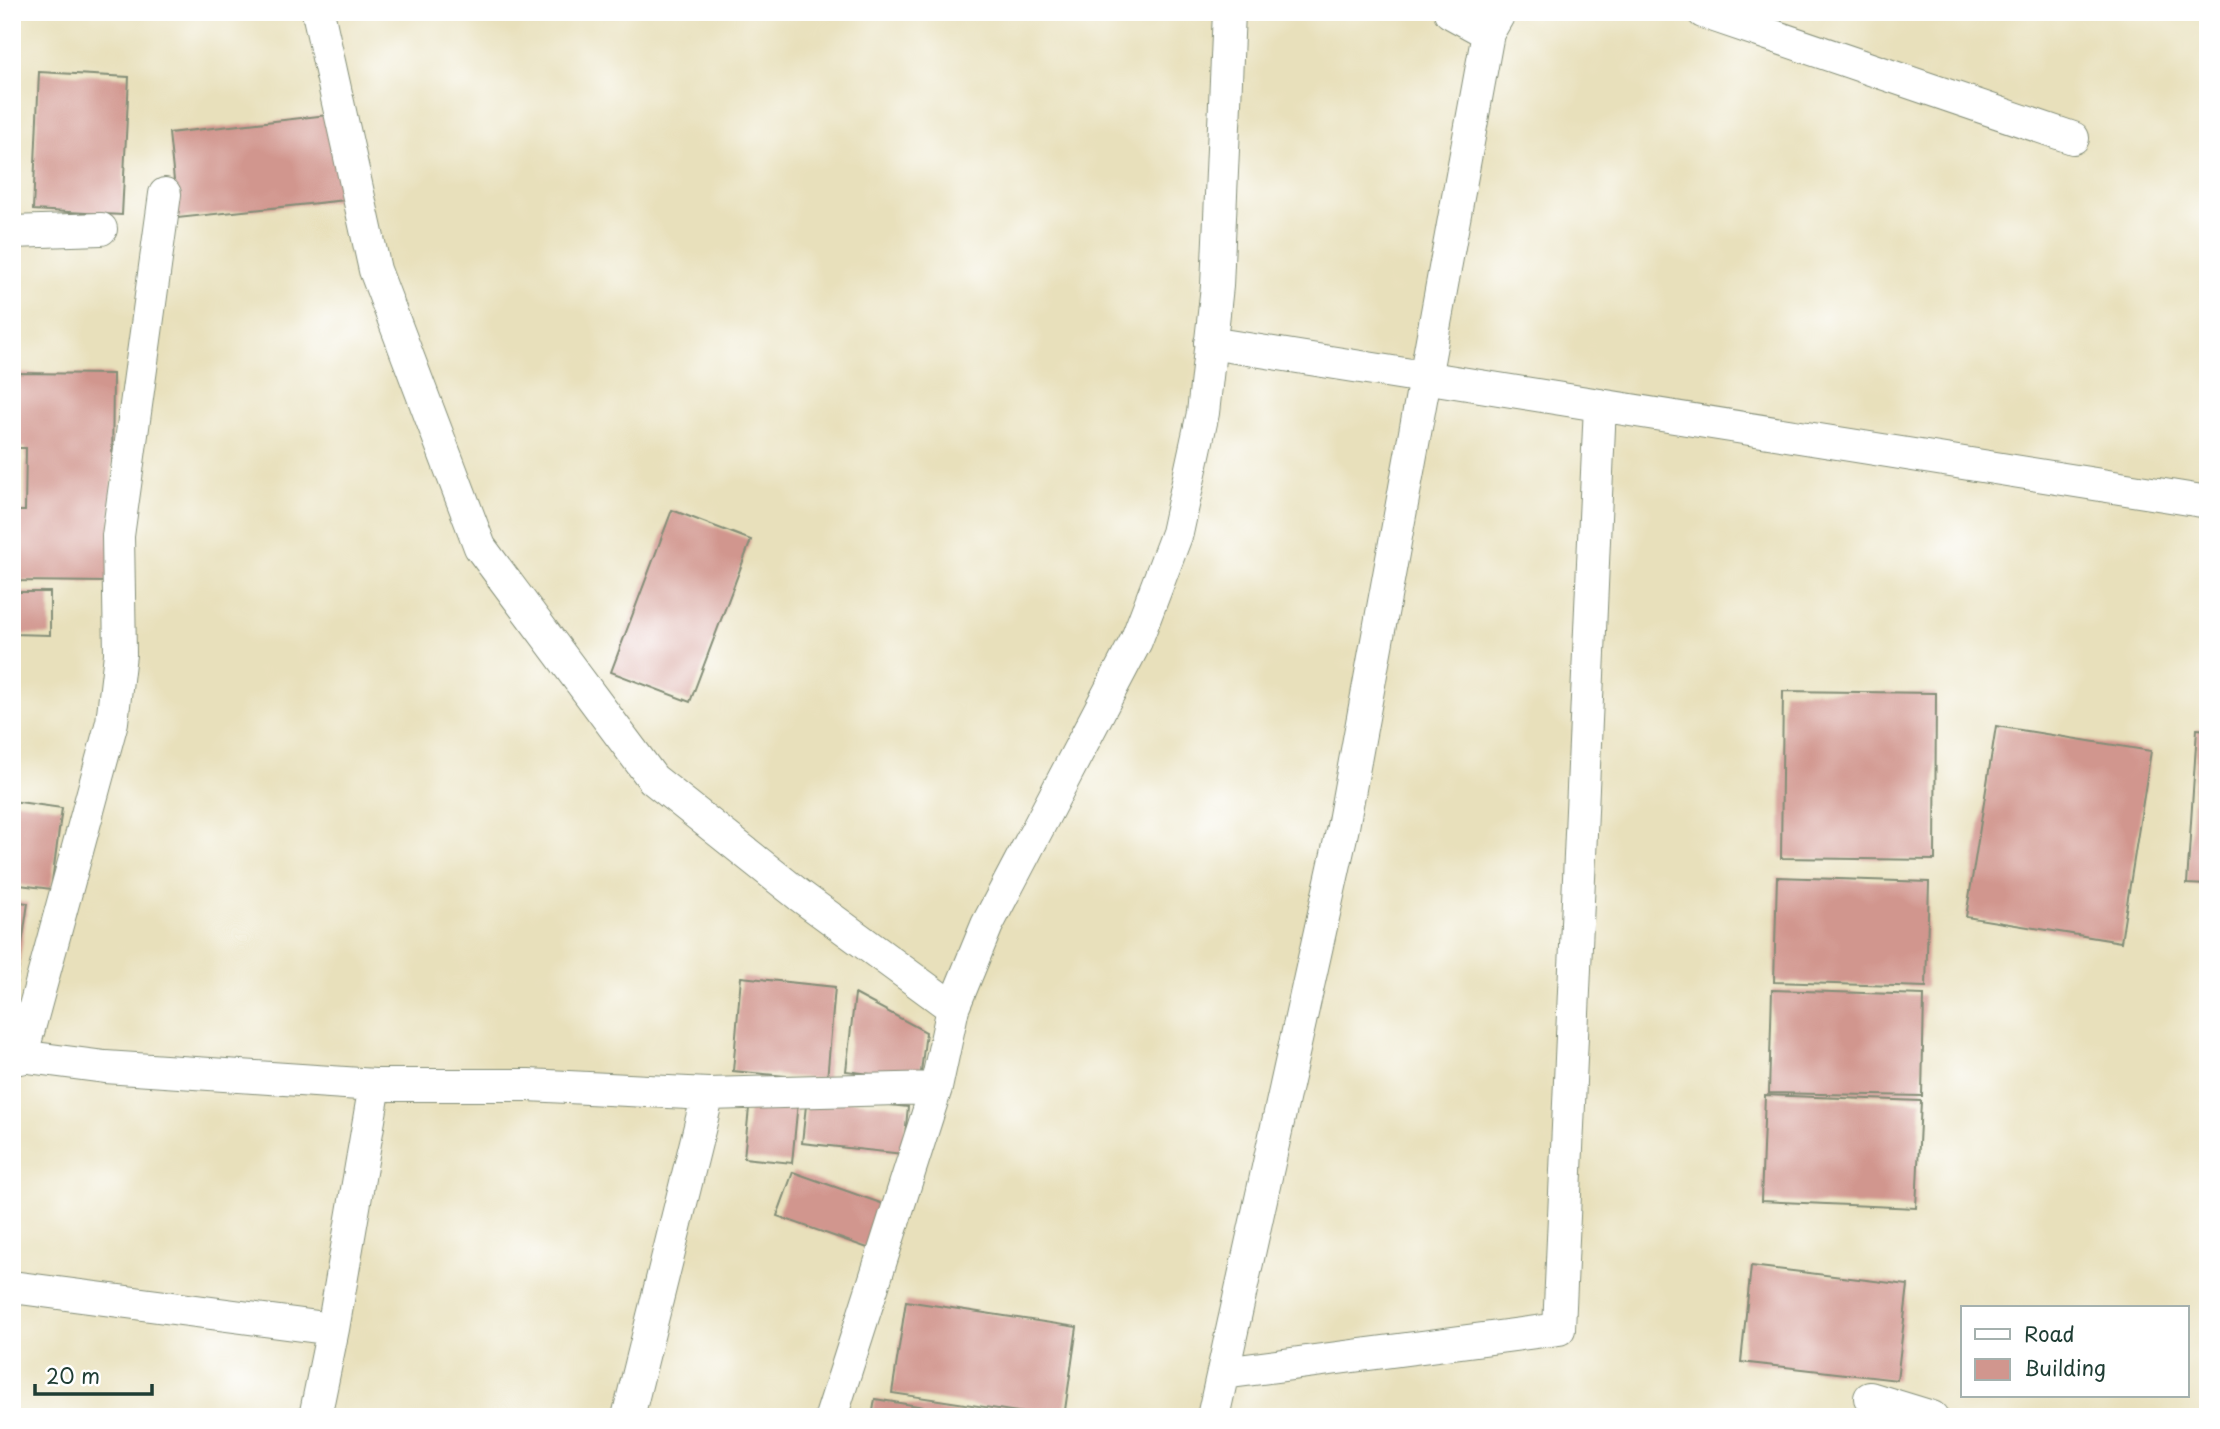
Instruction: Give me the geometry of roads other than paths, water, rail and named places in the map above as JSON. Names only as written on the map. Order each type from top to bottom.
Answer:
[{"type":"street","points":[[318,12],[375,270],[480,547],[653,779],[799,895],[954,1008]]},
{"type":"street","points":[[831,1417],[936,1088],[954,1008],[987,925],[1136,641],[1177,533],[1203,413],[1217,286],[1229,12]]},
{"type":"street","points":[[1213,1417],[1343,827],[1425,378],[1494,23],[1450,12]]},
{"type":"street","points":[[1703,12],[2073,138]]},
{"type":"street","points":[[165,194],[118,536],[120,654],[112,722],[17,1056],[105,1068],[374,1085],[528,1085],[708,1094],[936,1088]]},
{"type":"street","points":[[12,232],[101,229]]},
{"type":"street","points":[[1210,343],[2208,502]]},
{"type":"street","points":[[1223,1373],[1559,1329],[1600,405]]},
{"type":"street","points":[[315,1417],[333,1329],[374,1085]]},
{"type":"street","points":[[628,1417],[708,1094]]},
{"type":"street","points":[[12,1287],[333,1329]]},
{"type":"street","points":[[1870,1398],[1932,1417]]}]
